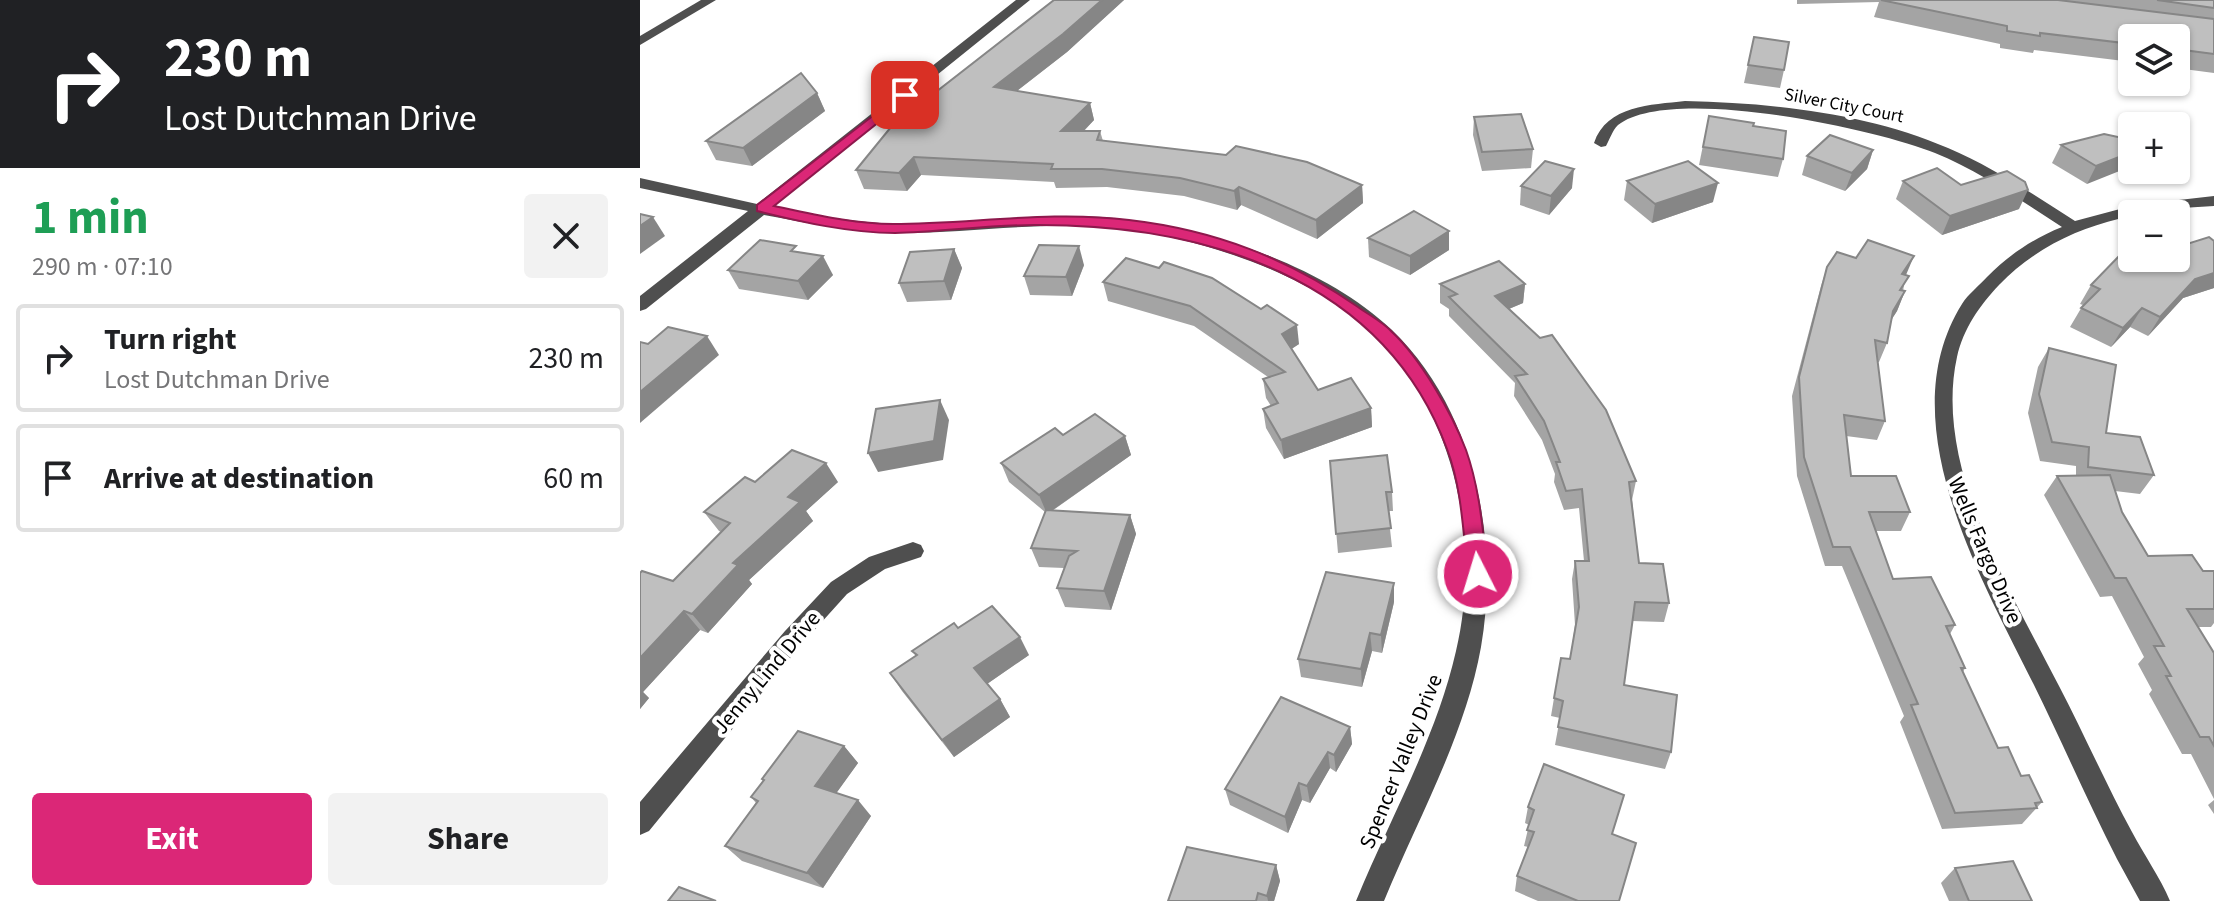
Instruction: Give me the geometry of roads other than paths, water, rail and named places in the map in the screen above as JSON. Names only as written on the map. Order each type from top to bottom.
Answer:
[{"type":"street","points":[[640,41],[710,0]]},
{"type":"street","points":[[640,305],[1024,0]]},
{"type":"street","name":"Silver City Court","points":[[1601,143],[1605,131],[1615,120],[1672,104],[1745,108],[1844,123],[1906,136],[1940,149],[1986,173],[2073,227]]},
{"type":"street","name":"Spencer Valley Drive","points":[[640,183],[852,225],[893,228],[1070,221],[1129,224],[1176,233],[1218,242],[1269,260],[1314,284],[1387,336],[1437,409],[1457,450],[1478,556],[1478,592],[1468,651],[1453,704],[1370,901]]},
{"type":"street","name":"Wells Fargo Drive","points":[[2156,901],[2023,639],[1979,542],[1958,491],[1946,444],[1942,392],[1947,349],[1960,319],[1979,290],[2038,242],[2073,227],[2153,206],[2214,201]]},
{"type":"street","name":"Jenny Lind Drive","points":[[640,822],[793,638],[839,588],[877,563],[913,551]]}]
